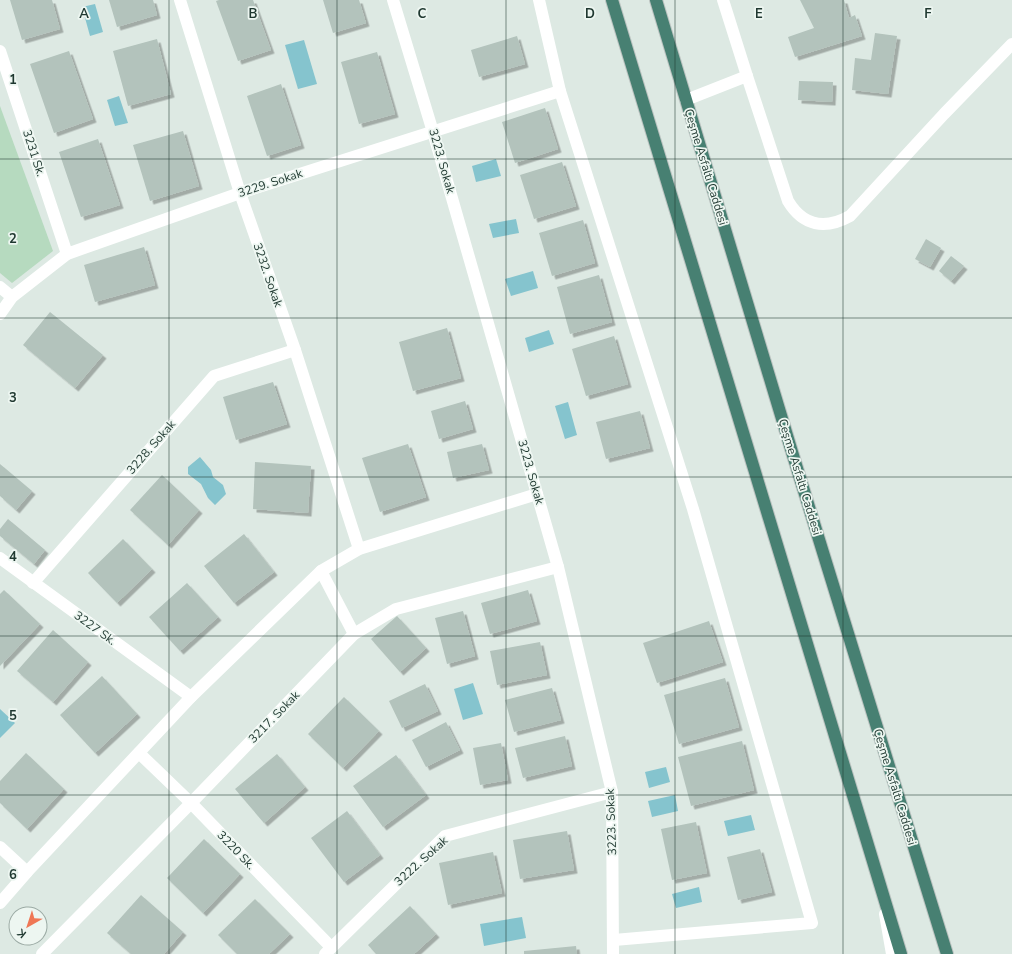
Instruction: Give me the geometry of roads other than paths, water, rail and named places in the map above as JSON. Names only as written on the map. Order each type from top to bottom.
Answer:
[{"type":"highway","points":[[612,0],[901,954]]},
{"type":"highway","name":"Çeşme Asfaltı Caddesi","points":[[656,0],[794,459],[946,954]]},
{"type":"street","name":"3232. Sokak","points":[[180,0],[240,193],[295,350],[359,549]]},
{"type":"street","name":"3223. Sokak","points":[[393,0],[433,132],[558,566],[612,792],[613,954]]},
{"type":"street","points":[[539,0],[560,91],[694,510],[812,923],[614,940]]},
{"type":"street","points":[[723,0],[788,201],[800,216],[817,224],[840,222],[850,216],[944,114],[1012,44]]},
{"type":"street","name":"3231 Sk.","points":[[0,52],[67,254]]},
{"type":"street","points":[[686,100],[747,76]]},
{"type":"street","name":"3229. Sokak","points":[[0,314],[12,297],[67,254],[240,193],[560,91]]},
{"type":"street","points":[[0,287],[12,297]]},
{"type":"street","name":"3228. Sokak","points":[[33,583],[214,376],[295,350]]},
{"type":"street","points":[[0,903],[27,872],[191,697],[321,571],[359,549],[537,494]]},
{"type":"street","name":"3227 Sk.","points":[[0,558],[191,697]]},
{"type":"street","name":"3217. Sokak","points":[[42,954],[191,803],[354,634],[396,609],[558,566]]},
{"type":"street","points":[[321,571],[354,634]]},
{"type":"street","name":"3220 Sk.","points":[[139,753],[191,803],[328,951]]},
{"type":"street","name":"3222. Sokak","points":[[328,951],[445,836],[612,792]]},
{"type":"street","points":[[0,847],[27,872]]},
{"type":"street","points":[[881,890],[892,954]]},
{"type":"water","points":[[95,4],[103,32],[90,36],[82,7]]},
{"type":"water","points":[[304,40],[317,84],[298,89],[285,45]]},
{"type":"water","points":[[119,96],[128,123],[115,126],[107,100]]},
{"type":"water","points":[[496,159],[501,176],[476,182],[472,166]]},
{"type":"water","points":[[516,219],[519,233],[493,238],[489,224]]},
{"type":"water","points":[[533,271],[538,288],[511,296],[505,279]]},
{"type":"water","points":[[549,330],[554,344],[529,352],[525,338]]},
{"type":"water","points":[[568,402],[577,435],[565,439],[555,406]]},
{"type":"water","points":[[200,457],[211,470],[213,477],[223,485],[226,494],[215,505],[208,498],[201,484],[188,474],[188,467]]},
{"type":"water","points":[[473,683],[483,714],[463,720],[454,689]]},
{"type":"water","points":[[0,709],[15,723],[0,738]]},
{"type":"water","points":[[666,767],[670,782],[649,788],[645,772]]},
{"type":"water","points":[[675,795],[678,811],[652,817],[648,801]]},
{"type":"water","points":[[751,815],[755,830],[728,836],[724,821]]},
{"type":"water","points":[[699,887],[702,902],[676,908],[672,894]]},
{"type":"water","points":[[522,917],[526,938],[484,946],[480,924]]}]
